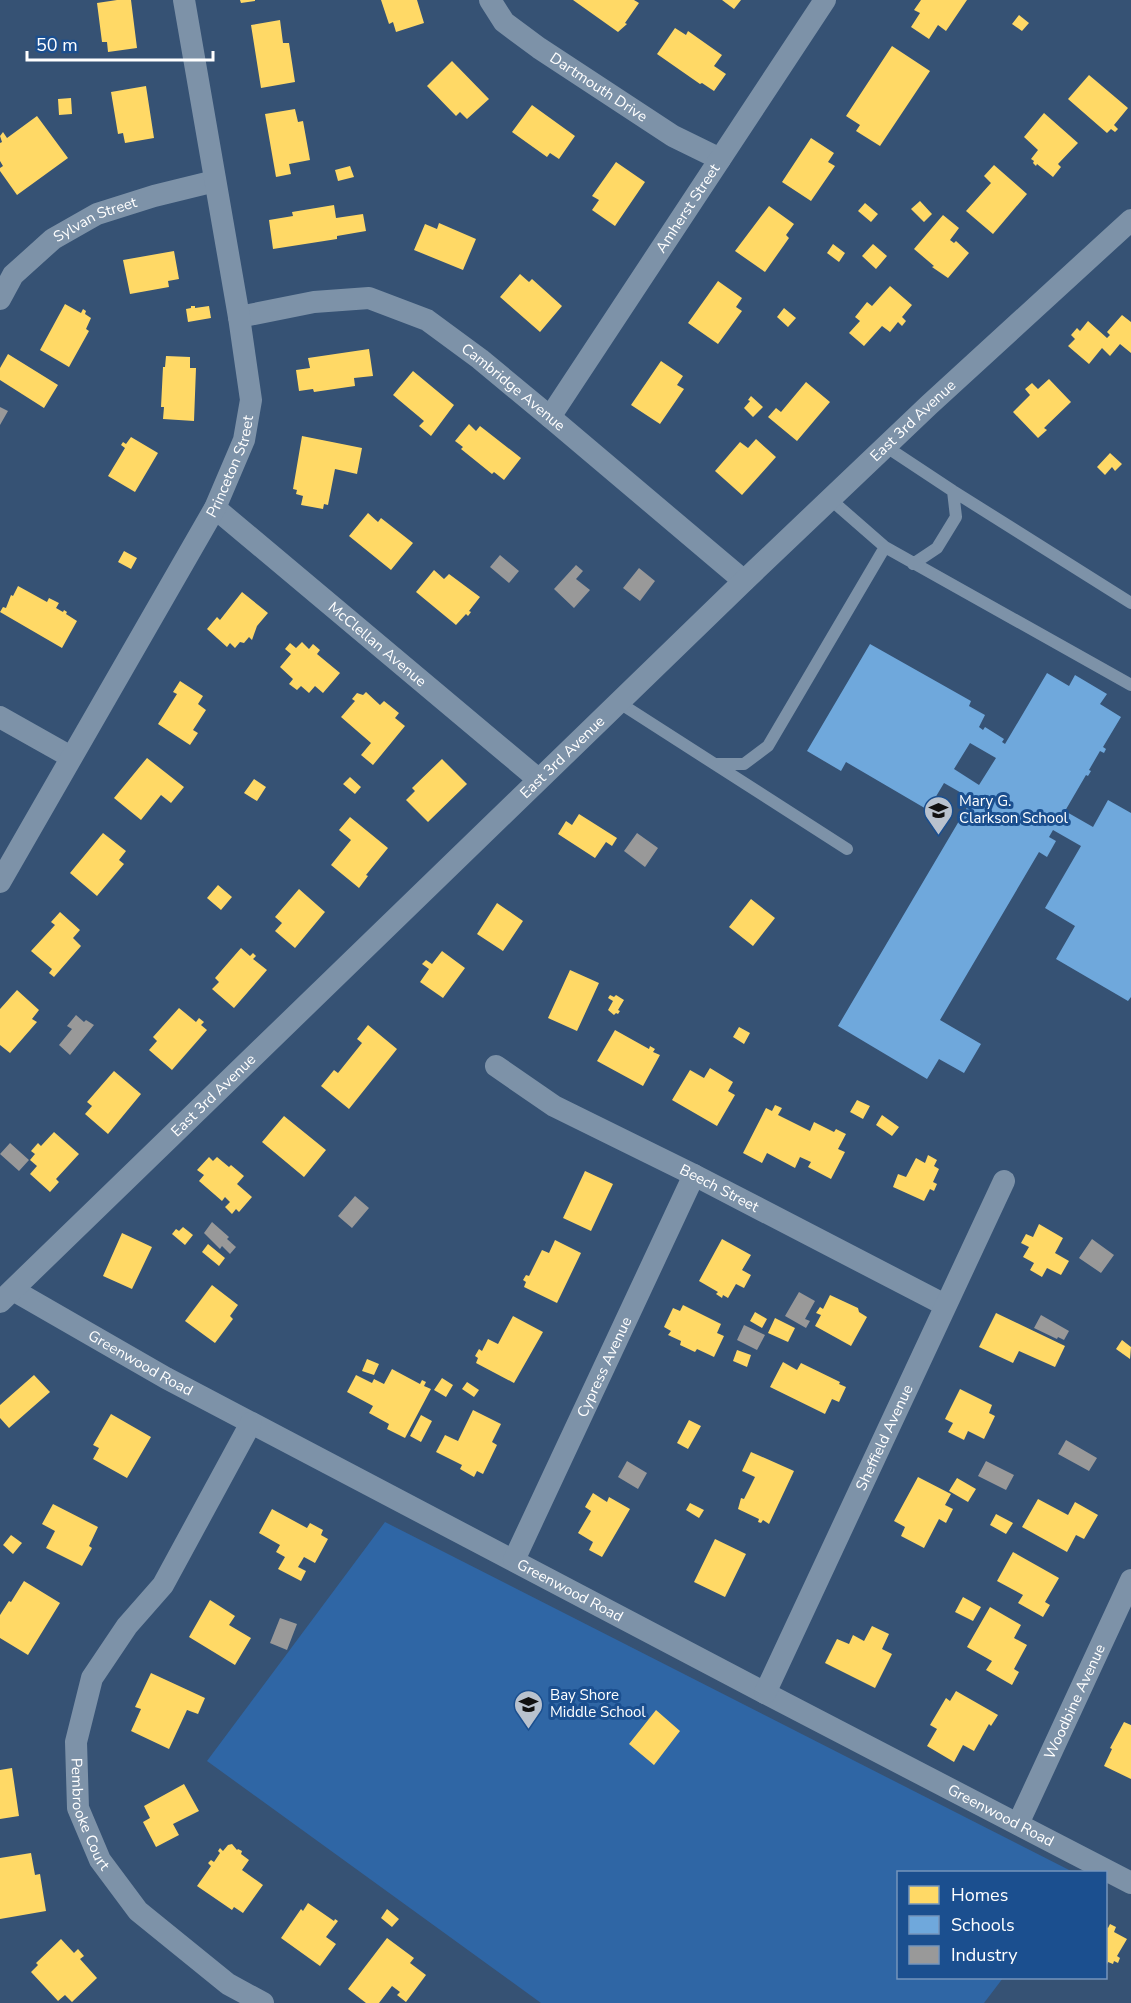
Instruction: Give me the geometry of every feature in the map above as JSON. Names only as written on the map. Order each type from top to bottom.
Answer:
[{"type":"street","name":"Princeton Street","points":[[0,882],[215,508],[244,440],[251,400],[239,317],[184,0]]},
{"type":"street","name":"Dartmouth Drive","points":[[490,0],[504,22],[539,48],[673,136],[720,159]]},
{"type":"street","name":"Amherst Street","points":[[550,417],[825,0]]},
{"type":"street","name":"Sylvan Street","points":[[0,298],[14,275],[53,239],[97,214],[154,196],[215,181]]},
{"type":"street","name":"East 3rd Avenue","points":[[7,1296],[537,779],[885,446],[1131,220]]},
{"type":"street","name":"Cambridge Avenue","points":[[239,317],[314,302],[369,298],[427,321],[480,359],[744,581]]},
{"type":"street","name":"McClellan Avenue","points":[[215,508],[537,779]]},
{"type":"street","points":[[0,717],[71,757]]},
{"type":"street","name":"Beech Street","points":[[496,1066],[554,1106],[694,1175],[945,1305]]},
{"type":"street","name":"Cypress Avenue","points":[[514,1560],[694,1175]]},
{"type":"street","name":"Sheffield Avenue","points":[[765,1693],[1004,1181]]},
{"type":"street","name":"Greenwood Road","points":[[7,1296],[1131,1883]]},
{"type":"street","name":"Pembrooke Court","points":[[251,1423],[163,1585],[127,1626],[92,1678],[76,1742],[78,1808],[100,1860],[138,1911],[228,1984],[263,2003]]},
{"type":"street","name":"Woodbine Avenue","points":[[1018,1824],[1131,1580]]},
{"type":"street","name":"Pembrooke Court","points":[[228,1984],[242,2003]]},
{"type":"lane","points":[[885,446],[1131,603]]},
{"type":"lane","points":[[913,564],[937,548],[956,517],[953,491]]},
{"type":"lane","points":[[830,499],[885,547],[1131,685]]},
{"type":"lane","points":[[715,764],[744,764],[768,746],[885,547]]},
{"type":"lane","points":[[618,702],[847,849]]},
{"type":"shaded area","name":"Bay Shore Middle School","points":[[385,1522],[1071,1871],[897,1871],[897,1979],[1002,1979],[984,2003],[541,2003],[207,1761]]},
{"type":"building: Homes","points":[[131,0],[137,48],[108,52],[107,42],[102,42],[97,3]]},
{"type":"building: Homes","points":[[240,0],[255,0],[255,1],[241,3]]},
{"type":"building: Homes","points":[[381,0],[417,0],[424,23],[396,32],[393,22],[389,24]]},
{"type":"building: Homes","points":[[573,0],[634,0],[639,3],[625,23],[627,24],[618,32]]},
{"type":"building: Homes","points":[[722,0],[741,0],[734,9]]},
{"type":"building: Homes","points":[[921,0],[967,0],[946,31],[938,25],[929,39],[911,27],[920,13],[914,10]]},
{"type":"building: Homes","points":[[1019,15],[1029,23],[1022,31],[1012,24]]},
{"type":"building: Homes","points":[[280,20],[283,43],[289,43],[295,82],[261,88],[251,25]]},
{"type":"building: Homes","points":[[675,28],[686,35],[688,31],[722,55],[714,66],[726,74],[714,91],[657,54]]},
{"type":"building: Homes","points":[[892,46],[930,71],[880,146],[856,131],[860,125],[846,116]]},
{"type":"building: Homes","points":[[452,61],[489,99],[467,119],[460,112],[456,116],[427,86]]},
{"type":"building: Homes","points":[[1089,75],[1128,108],[1114,125],[1118,129],[1115,132],[1111,129],[1107,133],[1068,99]]},
{"type":"building: Homes","points":[[146,86],[154,138],[125,143],[123,133],[118,134],[111,92]]},
{"type":"building: Homes","points":[[71,98],[72,114],[59,115],[58,99]]},
{"type":"building: Homes","points":[[532,105],[575,136],[559,159],[550,153],[547,157],[512,132]]},
{"type":"building: Homes","points":[[295,109],[298,122],[303,121],[310,160],[289,164],[291,174],[276,177],[265,114]]},
{"type":"building: Homes","points":[[1044,113],[1078,143],[1058,164],[1061,167],[1053,177],[1033,163],[1031,159],[1038,150],[1024,137]]},
{"type":"building: Homes","points":[[37,116],[68,158],[17,195],[0,171],[3,166],[0,161],[0,143],[2,142],[0,136],[3,132],[7,138]]},
{"type":"building: Homes","points":[[811,138],[834,153],[828,162],[835,166],[811,201],[782,182]]},
{"type":"building: Homes","points":[[616,162],[645,182],[615,226],[592,210],[599,200],[592,196]]},
{"type":"building: Homes","points":[[994,165],[1027,194],[993,234],[966,211],[991,183],[984,176]]},
{"type":"building: Homes","points":[[350,166],[354,177],[338,181],[335,170]]},
{"type":"building: Homes","points":[[920,201],[932,214],[924,222],[911,209]]},
{"type":"building: Homes","points":[[865,203],[878,214],[871,222],[858,211]]},
{"type":"building: Homes","points":[[334,205],[336,218],[363,214],[366,231],[337,236],[337,239],[273,249],[269,220],[293,216],[292,212]]},
{"type":"building: Homes","points":[[769,206],[794,224],[786,235],[789,238],[765,272],[735,251]]},
{"type":"building: Homes","points":[[943,215],[959,228],[950,240],[954,243],[956,241],[969,253],[948,278],[932,267],[934,266],[914,249]]},
{"type":"building: Homes","points":[[439,223],[476,239],[463,270],[414,250],[425,224],[437,229]]},
{"type":"building: Homes","points":[[833,244],[845,253],[839,262],[827,253]]},
{"type":"building: Homes","points":[[873,244],[887,256],[876,269],[862,256]]},
{"type":"building: Homes","points":[[174,251],[179,279],[168,281],[169,287],[130,294],[123,260]]},
{"type":"building: Homes","points":[[520,274],[529,282],[532,279],[562,306],[540,332],[500,297]]},
{"type":"building: Homes","points":[[718,281],[742,298],[736,307],[742,311],[718,344],[688,323]]},
{"type":"building: Homes","points":[[890,286],[912,305],[902,317],[906,321],[902,326],[898,322],[890,332],[882,326],[864,346],[849,333],[860,321],[855,317],[867,302],[872,306]]},
{"type":"building: Homes","points":[[65,304],[81,313],[83,309],[86,311],[85,314],[91,318],[86,329],[89,331],[69,367],[40,350]]},
{"type":"building: Homes","points":[[191,306],[195,308],[209,306],[211,318],[188,322],[186,309]]},
{"type":"building: Homes","points":[[784,308],[796,318],[788,327],[777,317]]},
{"type":"building: Homes","points":[[1122,315],[1131,322],[1131,353],[1120,344],[1110,356],[1102,348],[1089,364],[1068,346],[1075,339],[1071,335],[1077,328],[1080,331],[1088,321],[1107,338],[1110,335],[1107,332]]},
{"type":"building: Homes","points":[[369,349],[373,376],[354,378],[355,386],[314,392],[313,389],[299,391],[296,370],[310,368],[308,358]]},
{"type":"building: Homes","points":[[8,354],[58,385],[44,408],[0,380],[0,368]]},
{"type":"building: Homes","points":[[166,356],[190,357],[190,368],[196,368],[194,421],[163,419],[164,407],[161,407],[163,367],[165,367]]},
{"type":"building: Homes","points":[[661,361],[683,376],[677,385],[684,389],[660,424],[631,405]]},
{"type":"building: Homes","points":[[413,371],[454,405],[431,436],[419,426],[424,421],[393,395]]},
{"type":"building: Homes","points":[[1049,379],[1071,402],[1044,428],[1047,430],[1038,438],[1013,412],[1030,395],[1025,389],[1032,383],[1038,389]]},
{"type":"building: Homes","points":[[806,382],[830,402],[797,441],[768,417],[776,408],[781,412]]},
{"type":"building: Homes","points":[[751,396],[763,407],[753,417],[744,408]]},
{"type":"building: Homes","points":[[469,424],[476,431],[480,426],[521,458],[504,480],[494,472],[492,474],[461,449],[463,447],[455,441]]},
{"type":"building: Homes","points":[[302,436],[362,448],[357,474],[335,469],[328,505],[324,504],[323,509],[301,505],[303,496],[296,494],[297,490],[293,489]]},
{"type":"building: Homes","points":[[131,437],[158,453],[135,492],[108,476],[125,448],[121,445],[123,442],[126,444]]},
{"type":"building: Homes","points":[[756,439],[776,457],[742,495],[715,471],[740,442],[748,448]]},
{"type":"building: Homes","points":[[1110,453],[1122,464],[1115,471],[1112,467],[1105,475],[1097,467]]},
{"type":"building: Homes","points":[[368,513],[378,522],[381,518],[413,543],[391,570],[349,536]]},
{"type":"building: Homes","points":[[124,551],[137,558],[131,569],[118,562]]},
{"type":"building: Homes","points":[[434,570],[444,579],[449,574],[480,597],[469,611],[471,612],[468,616],[466,614],[456,625],[416,592]]},
{"type":"building: Homes","points":[[18,586],[47,602],[49,598],[59,603],[56,608],[63,612],[64,610],[77,621],[62,648],[0,612],[3,607],[6,608],[11,595],[13,596]]},
{"type":"building: Homes","points":[[242,592],[268,613],[257,626],[252,640],[249,637],[235,648],[230,643],[227,647],[207,629],[217,617],[220,620]]},
{"type":"building: Homes","points":[[302,642],[309,649],[313,644],[320,650],[317,654],[340,673],[323,693],[315,686],[309,693],[301,686],[297,690],[289,684],[293,679],[280,667],[291,654],[285,649],[290,643],[296,648]]},
{"type":"building: Homes","points":[[180,681],[203,696],[198,704],[206,710],[193,730],[198,733],[190,745],[158,724],[177,694],[173,692]]},
{"type":"building: Homes","points":[[366,692],[380,705],[384,701],[399,713],[395,718],[405,726],[373,765],[361,755],[371,743],[341,717],[355,701],[352,699],[357,693],[363,695]]},
{"type":"building: Homes","points":[[147,758],[184,787],[171,803],[161,795],[141,820],[114,798]]},
{"type":"building: Homes","points":[[442,759],[467,784],[428,822],[406,800],[415,791],[412,788]]},
{"type":"building: Homes","points":[[350,777],[361,787],[355,794],[343,784]]},
{"type":"building: Homes","points":[[254,779],[266,787],[257,801],[244,793]]},
{"type":"building: Homes","points":[[579,814],[617,838],[612,846],[606,842],[595,858],[558,834],[566,821],[572,825]]},
{"type":"building: Homes","points":[[350,817],[388,848],[366,875],[368,876],[359,888],[331,865],[351,840],[339,830]]},
{"type":"building: Homes","points":[[103,833],[126,851],[119,860],[124,864],[97,896],[70,873]]},
{"type":"building: Homes","points":[[218,885],[232,897],[221,910],[207,898]]},
{"type":"building: Homes","points":[[299,889],[325,912],[295,948],[275,931],[282,923],[275,917]]},
{"type":"building: Homes","points":[[751,899],[775,918],[753,946],[729,927]]},
{"type":"building: Homes","points":[[497,903],[523,921],[503,951],[477,934]]},
{"type":"building: Homes","points":[[60,912],[80,930],[73,938],[81,946],[54,977],[49,973],[52,969],[31,951],[55,925],[51,922]]},
{"type":"building: Homes","points":[[241,948],[250,956],[253,953],[256,956],[253,959],[267,970],[234,1008],[212,989],[219,982],[215,978]]},
{"type":"building: Homes","points":[[442,951],[465,968],[443,998],[420,982],[429,969],[422,964],[426,960],[432,964]]},
{"type":"building: Homes","points":[[570,970],[599,983],[577,1031],[548,1018]]},
{"type":"building: Homes","points":[[17,990],[39,1010],[32,1019],[37,1022],[10,1053],[0,1045],[0,1009]]},
{"type":"building: Homes","points":[[610,995],[614,997],[616,995],[624,1000],[618,1014],[614,1015],[608,1010],[613,1001],[608,998]]},
{"type":"building: Homes","points":[[179,1008],[196,1022],[199,1018],[204,1022],[201,1025],[207,1030],[172,1070],[149,1050],[157,1041],[153,1037]]},
{"type":"building: Homes","points":[[368,1025],[397,1049],[349,1109],[321,1086],[334,1070],[338,1073],[362,1043],[357,1039]]},
{"type":"building: Homes","points":[[739,1027],[750,1033],[744,1044],[733,1037]]},
{"type":"building: Homes","points":[[615,1030],[649,1049],[650,1046],[655,1049],[653,1052],[660,1055],[643,1086],[597,1061]]},
{"type":"building: Homes","points":[[710,1068],[733,1082],[728,1091],[735,1095],[717,1126],[672,1100],[690,1070],[704,1078]]},
{"type":"building: Homes","points":[[114,1071],[141,1094],[108,1134],[85,1114],[92,1106],[87,1102]]},
{"type":"building: Homes","points":[[857,1100],[870,1106],[863,1119],[850,1112]]},
{"type":"building: Homes","points":[[775,1105],[782,1108],[778,1115],[810,1131],[814,1122],[834,1132],[836,1129],[846,1134],[838,1149],[845,1152],[831,1179],[808,1167],[811,1162],[800,1157],[795,1168],[767,1153],[762,1163],[743,1153],[766,1108],[772,1111]]},
{"type":"building: Homes","points":[[882,1115],[899,1127],[892,1136],[876,1125]]},
{"type":"building: Homes","points":[[284,1116],[326,1150],[304,1177],[262,1142]]},
{"type":"building: Homes","points":[[54,1132],[79,1154],[56,1179],[59,1182],[50,1192],[30,1174],[37,1166],[30,1160],[35,1154],[31,1151],[38,1143],[41,1146]]},
{"type":"building: Homes","points":[[928,1155],[937,1160],[934,1166],[939,1169],[933,1182],[937,1184],[934,1191],[930,1189],[924,1201],[893,1187],[898,1174],[906,1177],[916,1158],[925,1163]]},
{"type":"building: Homes","points":[[209,1157],[213,1161],[217,1157],[244,1176],[237,1184],[252,1197],[239,1212],[236,1209],[232,1214],[225,1207],[230,1202],[225,1197],[222,1201],[199,1181],[204,1175],[197,1170]]},
{"type":"building: Homes","points":[[585,1171],[613,1184],[591,1231],[563,1218]]},
{"type":"building: Homes","points":[[1039,1224],[1063,1238],[1055,1253],[1069,1261],[1061,1275],[1047,1268],[1042,1277],[1030,1270],[1034,1263],[1023,1257],[1029,1247],[1021,1243],[1026,1234],[1033,1237]]},
{"type":"building: Homes","points":[[183,1227],[193,1235],[185,1245],[172,1234],[176,1229],[179,1231]]},
{"type":"building: Homes","points":[[122,1233],[152,1247],[132,1289],[103,1276]]},
{"type":"building: Homes","points":[[722,1239],[751,1255],[742,1270],[751,1275],[744,1288],[736,1284],[728,1298],[723,1295],[722,1298],[716,1294],[718,1292],[699,1281]]},
{"type":"building: Homes","points":[[555,1240],[581,1253],[557,1303],[524,1287],[526,1282],[523,1280],[526,1275],[529,1276],[542,1250],[549,1253]]},
{"type":"building: Homes","points":[[208,1244],[225,1258],[219,1266],[202,1252]]},
{"type":"building: Homes","points":[[212,1285],[238,1305],[230,1316],[233,1319],[215,1343],[185,1321]]},
{"type":"building: Homes","points":[[830,1295],[858,1308],[859,1312],[867,1317],[851,1346],[815,1326],[821,1315],[816,1313],[820,1307],[823,1309]]},
{"type":"building: Homes","points":[[683,1305],[721,1324],[717,1333],[724,1336],[714,1357],[697,1349],[695,1352],[680,1345],[681,1341],[668,1335],[671,1331],[664,1327],[673,1308],[680,1311]]},
{"type":"building: Homes","points":[[755,1312],[767,1319],[762,1328],[750,1321]]},
{"type":"building: Homes","points":[[996,1313],[1065,1346],[1055,1367],[1019,1351],[1013,1363],[979,1347]]},
{"type":"building: Homes","points":[[513,1316],[543,1332],[514,1383],[476,1363],[478,1358],[475,1356],[479,1349],[482,1351],[488,1339],[498,1344]]},
{"type":"building: Homes","points":[[775,1318],[795,1328],[788,1342],[768,1333]]},
{"type":"building: Homes","points":[[1122,1340],[1131,1347],[1130,1359],[1116,1349]]},
{"type":"building: Homes","points":[[737,1350],[751,1355],[747,1367],[733,1361]]},
{"type":"building: Homes","points":[[367,1359],[379,1364],[374,1375],[362,1371]]},
{"type":"building: Homes","points":[[783,1362],[797,1370],[801,1363],[840,1382],[839,1384],[846,1387],[839,1402],[832,1399],[825,1414],[770,1387]]},
{"type":"building: Homes","points":[[392,1369],[420,1384],[422,1380],[426,1382],[424,1386],[431,1389],[405,1438],[387,1429],[389,1424],[369,1413],[373,1406],[347,1392],[356,1375],[372,1383],[374,1379],[384,1384]]},
{"type":"building: Homes","points":[[34,1375],[50,1392],[9,1428],[0,1418],[0,1405]]},
{"type":"building: Homes","points":[[442,1378],[453,1385],[446,1397],[434,1390]]},
{"type":"building: Homes","points":[[467,1382],[479,1390],[474,1397],[462,1389]]},
{"type":"building: Homes","points":[[960,1389],[992,1405],[989,1413],[995,1416],[984,1439],[968,1431],[964,1440],[948,1432],[953,1423],[945,1419]]},
{"type":"building: Homes","points":[[473,1410],[501,1424],[492,1442],[497,1445],[483,1474],[477,1471],[474,1477],[460,1469],[462,1465],[436,1452],[445,1435],[458,1441]]},
{"type":"building: Homes","points":[[111,1414],[151,1437],[127,1478],[93,1459],[99,1448],[93,1445]]},
{"type":"building: Homes","points":[[421,1415],[432,1421],[421,1442],[410,1436]]},
{"type":"building: Homes","points":[[689,1420],[701,1426],[688,1449],[677,1443]]},
{"type":"building: Homes","points":[[751,1452],[794,1471],[769,1524],[763,1520],[761,1523],[758,1522],[759,1519],[738,1509],[741,1498],[744,1499],[755,1477],[742,1471]]},
{"type":"building: Homes","points":[[918,1477],[951,1494],[945,1505],[953,1509],[946,1523],[939,1519],[924,1548],[901,1536],[905,1527],[894,1521]]},
{"type":"building: Homes","points":[[957,1478],[976,1489],[968,1502],[949,1491]]},
{"type":"building: Homes","points":[[593,1493],[607,1502],[609,1497],[630,1509],[602,1557],[589,1550],[593,1542],[578,1533],[591,1511],[585,1507]]},
{"type":"building: Homes","points":[[1038,1499],[1068,1515],[1075,1502],[1098,1515],[1084,1539],[1076,1535],[1067,1552],[1022,1527]]},
{"type":"building: Homes","points":[[690,1503],[704,1510],[699,1518],[686,1510]]},
{"type":"building: Homes","points":[[53,1504],[98,1527],[89,1546],[92,1548],[82,1566],[46,1548],[55,1531],[42,1524]]},
{"type":"building: Homes","points":[[272,1509],[307,1528],[310,1523],[323,1530],[321,1535],[328,1539],[315,1563],[304,1557],[298,1567],[306,1571],[301,1581],[278,1569],[285,1557],[276,1552],[280,1545],[259,1533]]},
{"type":"building: Homes","points":[[996,1514],[1013,1523],[1006,1534],[990,1525]]},
{"type":"building: Homes","points":[[11,1535],[22,1543],[13,1554],[3,1545]]},
{"type":"building: Homes","points":[[715,1539],[746,1554],[725,1597],[694,1582]]},
{"type":"building: Homes","points":[[1013,1552],[1059,1578],[1045,1602],[1050,1605],[1043,1617],[1018,1603],[1023,1595],[997,1581]]},
{"type":"building: Homes","points":[[24,1581],[60,1603],[28,1655],[0,1638],[0,1615]]},
{"type":"building: Homes","points":[[963,1597],[981,1607],[973,1621],[955,1612]]},
{"type":"building: Homes","points":[[210,1600],[235,1616],[229,1625],[251,1638],[235,1665],[189,1637]]},
{"type":"building: Homes","points":[[990,1607],[1021,1625],[1014,1638],[1027,1645],[1014,1669],[1019,1672],[1012,1685],[986,1670],[992,1661],[967,1647]]},
{"type":"building: Homes","points":[[872,1626],[889,1634],[882,1649],[892,1654],[875,1688],[825,1663],[837,1639],[849,1644],[853,1635],[864,1641]]},
{"type":"building: Homes","points":[[151,1673],[205,1698],[198,1714],[187,1710],[169,1749],[131,1731],[141,1709],[135,1707]]},
{"type":"building: Homes","points":[[956,1691],[998,1715],[991,1726],[989,1724],[974,1751],[963,1745],[954,1762],[927,1746],[937,1729],[930,1725],[946,1698],[950,1701]]},
{"type":"building: Homes","points":[[656,1710],[680,1731],[654,1765],[629,1744]]},
{"type":"building: Homes","points":[[1124,1722],[1131,1725],[1131,1779],[1104,1766],[1112,1749],[1110,1748]]},
{"type":"building: Homes","points":[[12,1768],[19,1816],[0,1819],[0,1770]]},
{"type":"building: Homes","points":[[184,1784],[199,1811],[173,1824],[179,1835],[156,1847],[143,1822],[150,1818],[144,1806]]},
{"type":"building: Homes","points":[[232,1844],[249,1860],[242,1870],[263,1885],[243,1913],[234,1907],[232,1910],[197,1886],[211,1866],[208,1863],[211,1860],[214,1862],[220,1853],[218,1851],[220,1848],[223,1851]]},
{"type":"building: Homes","points":[[31,1853],[35,1875],[40,1874],[46,1911],[0,1919],[0,1858]]},
{"type":"building: Homes","points":[[308,1903],[334,1921],[335,1919],[338,1921],[326,1937],[336,1944],[320,1966],[281,1938],[301,1909],[303,1911]]},
{"type":"building: Homes","points":[[387,1909],[399,1919],[392,1927],[381,1918]]},
{"type":"building: Homes","points":[[1110,1924],[1116,1927],[1114,1932],[1127,1939],[1117,1956],[1120,1958],[1118,1963],[1114,1961],[1113,1964],[1108,1962],[1107,1964],[1107,1928]]},
{"type":"building: Homes","points":[[387,1938],[414,1958],[410,1963],[426,1975],[406,2002],[397,1995],[400,1992],[392,1986],[379,2003],[366,2003],[348,1989]]},
{"type":"building: Homes","points":[[61,1939],[74,1953],[78,1949],[84,1956],[80,1959],[97,1978],[72,2002],[65,1995],[58,2001],[31,1972],[38,1965],[36,1963]]},
{"type":"building: Schools","points":[[870,644],[971,701],[969,706],[985,715],[979,727],[983,730],[985,727],[1004,739],[1002,742],[1005,744],[1047,673],[1069,686],[1075,675],[1107,694],[1100,704],[1121,717],[1103,747],[1106,749],[1104,753],[1100,751],[1089,770],[1091,771],[1088,776],[1086,775],[1065,811],[1093,827],[1108,800],[1131,813],[1131,997],[1128,1001],[1056,959],[1075,926],[1045,908],[1081,846],[1053,830],[1049,837],[1056,841],[1047,857],[1039,852],[940,1020],[981,1044],[964,1073],[939,1059],[927,1079],[838,1026],[972,799],[944,783],[928,810],[846,762],[841,771],[807,751]],"holes":[[[970,743],[996,758],[979,785],[954,769]]]},
{"type":"building: Industry","points":[[0,407],[8,411],[0,425]]},
{"type":"building: Industry","points":[[500,555],[519,571],[509,583],[490,567]]},
{"type":"building: Industry","points":[[576,565],[583,571],[576,579],[590,590],[574,608],[554,589]]},
{"type":"building: Industry","points":[[639,568],[655,581],[640,601],[623,588]]},
{"type":"building: Industry","points":[[637,833],[658,848],[645,867],[624,851]]},
{"type":"building: Industry","points":[[76,1015],[84,1022],[86,1020],[94,1025],[70,1055],[59,1045],[72,1029],[67,1026]]},
{"type":"building: Industry","points":[[10,1143],[29,1160],[19,1171],[0,1154]]},
{"type":"building: Industry","points":[[355,1196],[369,1208],[352,1228],[338,1216]]},
{"type":"building: Industry","points":[[212,1222],[229,1237],[227,1239],[236,1247],[230,1254],[222,1246],[220,1249],[204,1233]]},
{"type":"building: Industry","points":[[1092,1239],[1114,1255],[1101,1273],[1079,1258]]},
{"type":"building: Industry","points":[[799,1292],[815,1301],[805,1319],[810,1321],[806,1328],[785,1316]]},
{"type":"building: Industry","points":[[1041,1315],[1069,1331],[1064,1340],[1034,1328]]},
{"type":"building: Industry","points":[[744,1325],[765,1335],[757,1350],[737,1340]]},
{"type":"building: Industry","points":[[1066,1440],[1097,1458],[1089,1471],[1058,1454]]},
{"type":"building: Industry","points":[[627,1461],[647,1473],[638,1489],[618,1477]]},
{"type":"building: Industry","points":[[986,1461],[1014,1475],[1006,1490],[978,1476]]},
{"type":"building: Industry","points":[[280,1618],[297,1624],[287,1650],[270,1643]]},
{"type":"place","name":"Mary G. Clarkson School","points":[[938,836]]},
{"type":"place","name":"Bay Shore Middle School","points":[[529,1730]]}]
